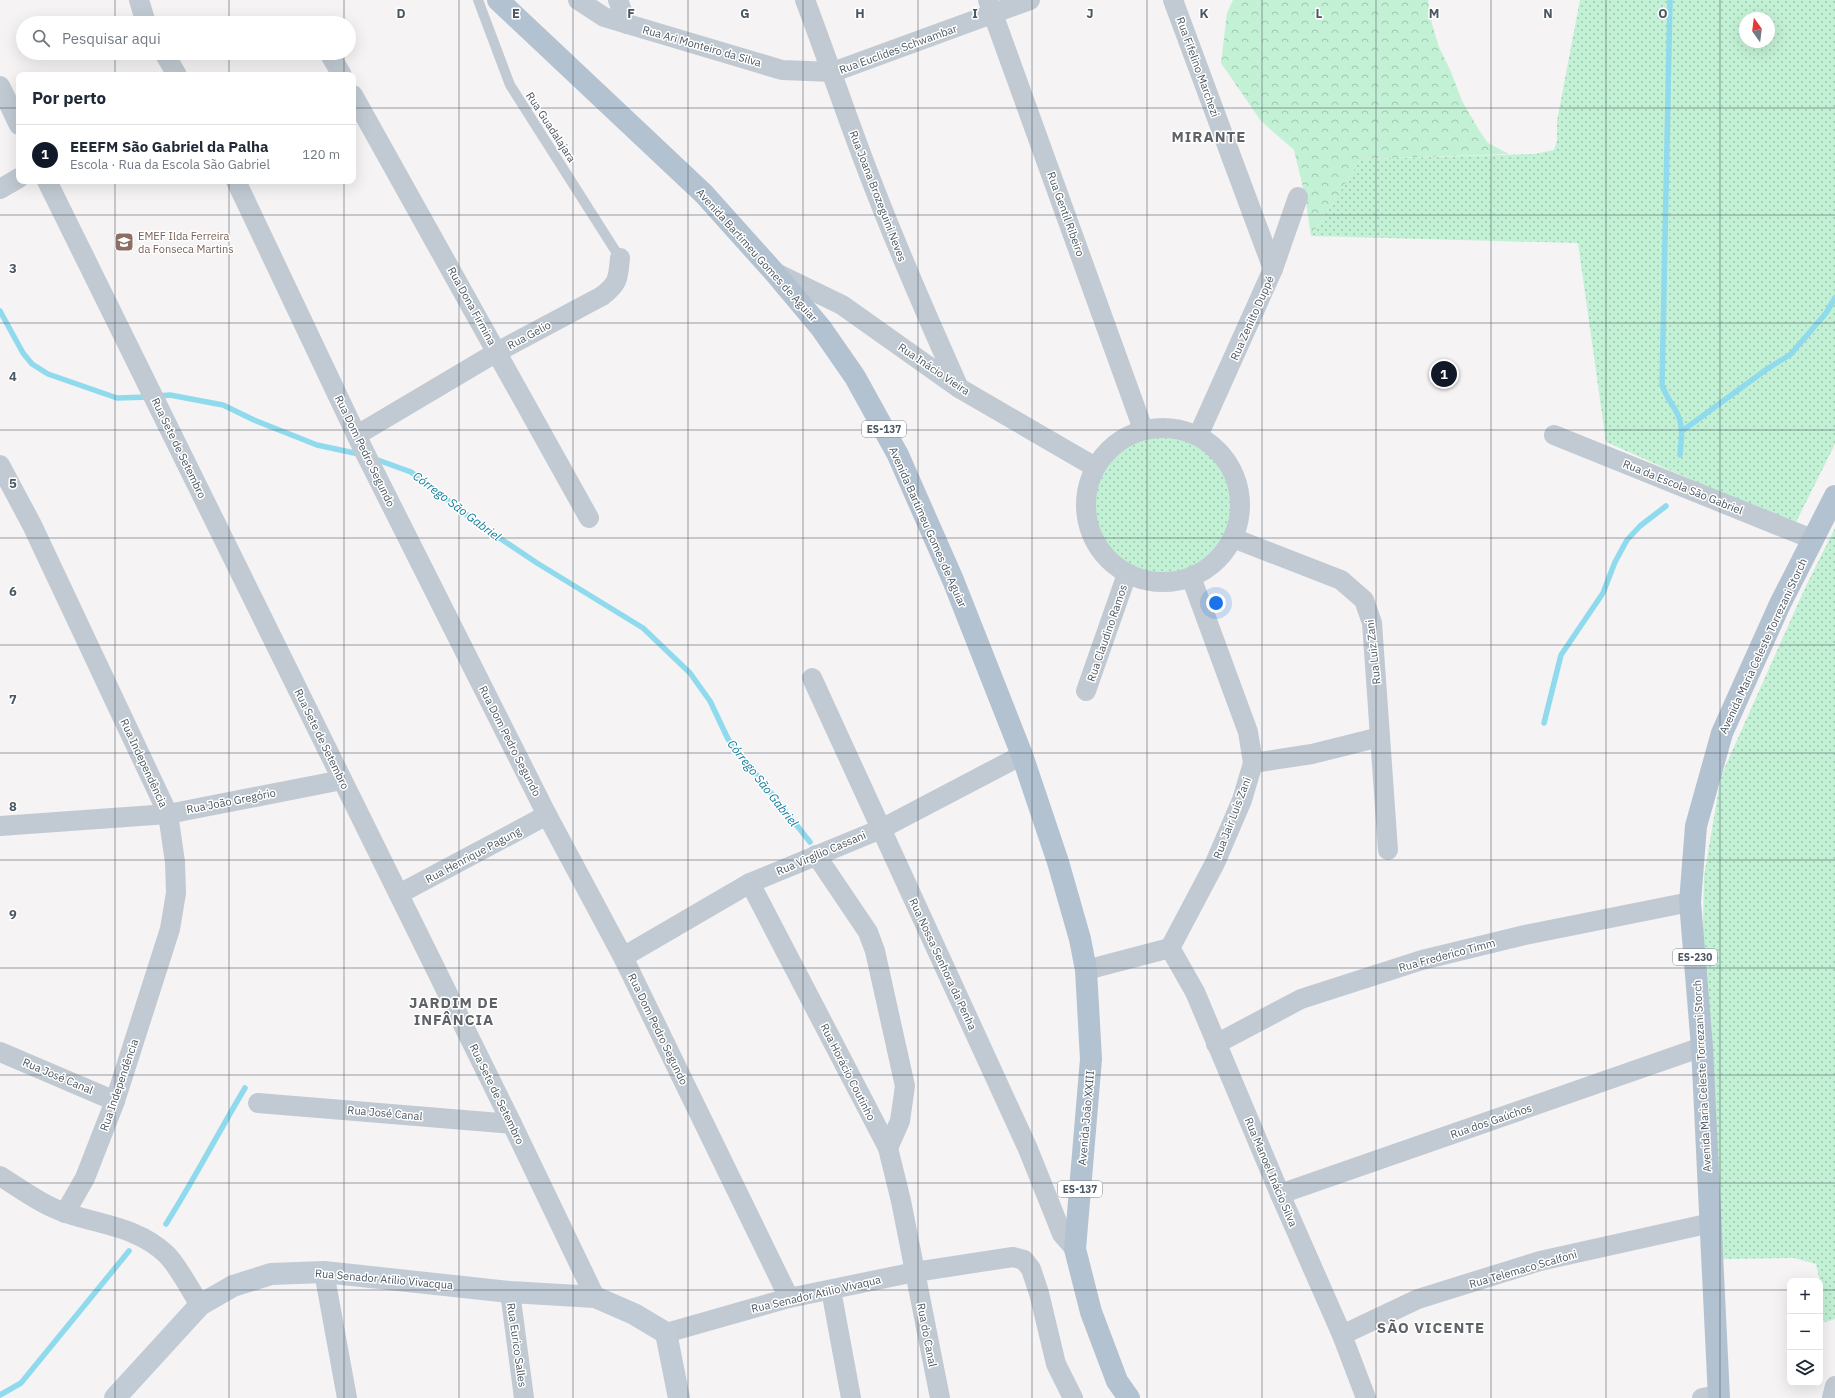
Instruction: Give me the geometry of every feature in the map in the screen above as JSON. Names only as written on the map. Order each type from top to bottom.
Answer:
[{"type":"main road","name":"Avenida Bartimeu Gomes de Aguiar","points":[[498,0],[704,194],[774,272],[821,328],[855,377],[898,455],[953,580],[1022,755],[1058,862],[1080,939],[1086,970]]},
{"type":"main road","name":"ES-230","points":[[1812,538],[1835,496]]},
{"type":"main road","name":"Avenida Maria Celeste Torrezani Storch","points":[[1713,1397],[1711,1224],[1702,1047],[1690,902],[1696,826],[1722,733],[1780,604],[1812,538]]},
{"type":"main road","name":"Avenida João XXIII","points":[[1086,970],[1091,1059],[1075,1249],[1091,1312],[1117,1381],[1129,1398]]},
{"type":"street","points":[[139,0],[144,16]]},
{"type":"street","name":"Rua Ari Monteiro da Silva","points":[[578,0],[604,17],[782,70],[833,72]]},
{"type":"street","points":[[618,0],[627,24]]},
{"type":"street","name":"Rua Joana Brozeguini Neves","points":[[805,0],[833,72],[874,189],[902,259],[959,388]]},
{"type":"street","name":"Rua Euclides Schwambar","points":[[833,72],[990,7],[1030,0]]},
{"type":"street","name":"Rua Fifelino Marchezi","points":[[1174,0],[1273,269]]},
{"type":"street","name":"Rua Gentil Ribeiro","points":[[990,7],[1144,429]]},
{"type":"street","points":[[168,60],[175,72]]},
{"type":"street","points":[[333,60],[340,72]]},
{"type":"street","points":[[0,86],[16,119]]},
{"type":"street","name":"Rua Dona Firmina","points":[[356,100],[498,352],[589,518]]},
{"type":"street","points":[[0,189],[16,180]]},
{"type":"street","name":"Rua Sete de Setembro","points":[[48,184],[512,1124],[595,1298]]},
{"type":"street","name":"Rua Dom Pedro Segundo","points":[[237,184],[360,442],[547,815],[623,957],[789,1298]]},
{"type":"street","name":"Rua Zenilto Duppé","points":[[1198,436],[1273,269],[1298,197]]},
{"type":"street","name":"Rua Gelio","points":[[360,442],[498,352],[602,296],[614,287],[618,279],[620,258]]},
{"type":"street","name":"Rua Inácio Vieira","points":[[774,272],[842,305],[959,388],[1095,466]]},
{"type":"street","points":[[1174,428],[1198,436],[1215,446],[1231,465],[1240,489],[1241,514],[1233,538],[1218,559],[1209,568],[1191,577],[1170,582],[1163,582],[1148,581],[1127,574],[1107,559],[1092,539],[1085,515],[1086,490],[1095,466],[1112,446],[1144,429],[1174,428]]},
{"type":"street","name":"Rua da Escola São Gabriel","points":[[1554,435],[1812,538]]},
{"type":"street","name":"Rua Independência","points":[[0,465],[32,525],[168,814],[175,862],[176,893],[170,929],[116,1101],[85,1178],[65,1213]]},
{"type":"street","name":"Rua Luiz Zani","points":[[1233,538],[1341,580],[1364,600],[1372,623],[1388,850]]},
{"type":"street","name":"Rua Claudino Ramos","points":[[1086,691],[1127,574]]},
{"type":"street","name":"Rua Jair Luís Zani","points":[[1170,948],[1215,863],[1242,800],[1253,763],[1248,732],[1191,577]]},
{"type":"street","name":"Rua Nossa Senhora da Penha","points":[[812,678],[1028,1149],[1062,1234],[1075,1249]]},
{"type":"street","points":[[1253,763],[1312,754],[1380,736]]},
{"type":"street","name":"Rua Virgílio Cassani","points":[[623,957],[750,883],[881,829],[1022,755]]},
{"type":"street","name":"Rua João Gregório","points":[[0,826],[168,814],[342,780]]},
{"type":"street","name":"Rua Henrique Pagung","points":[[399,894],[547,815]]},
{"type":"street","points":[[816,855],[868,932],[875,951],[905,1086],[900,1121],[888,1148]]},
{"type":"street","name":"Rua Horácio Coutinho","points":[[750,883],[888,1148],[915,1272]]},
{"type":"street","name":"Rua Frederico Timm","points":[[1216,1044],[1301,999],[1422,960],[1525,935],[1690,902]]},
{"type":"street","points":[[1086,970],[1170,948]]},
{"type":"street","name":"Rua Manoel Inácio Silva","points":[[1170,948],[1195,992],[1280,1194],[1342,1335],[1366,1398]]},
{"type":"street","name":"Rua dos Gaúchos","points":[[1280,1194],[1702,1047]]},
{"type":"street","name":"Rua José Canal","points":[[0,1052],[116,1101]]},
{"type":"street","name":"Rua José Canal","points":[[258,1103],[512,1124]]},
{"type":"street","points":[[0,1176],[31,1196],[65,1213],[116,1226],[148,1238],[168,1255],[200,1304]]},
{"type":"street","name":"Rua Telemaco Scalfoni","points":[[1342,1335],[1418,1299],[1533,1264],[1711,1224]]},
{"type":"street","name":"Rua Senador Atilio Vivaqua","points":[[666,1333],[789,1298],[915,1272],[1013,1257],[1024,1260],[1028,1264],[1039,1293],[1056,1364],[1073,1398]]},
{"type":"street","points":[[324,1272],[347,1398]]},
{"type":"street","name":"Rua Senador Atilio Vivacqua","points":[[115,1398],[200,1304],[233,1286],[271,1274],[324,1272],[510,1292]]},
{"type":"street","name":"Rua do Canal","points":[[915,1272],[940,1398]]},
{"type":"street","points":[[831,1290],[851,1398]]},
{"type":"street","points":[[510,1292],[595,1298],[634,1314],[666,1333],[679,1398]]},
{"type":"street","name":"Rua Eurico Salles","points":[[510,1292],[524,1398]]},
{"type":"street","points":[[1832,1398],[1835,1386]]},
{"type":"lane","name":"Rua Guadalajara","points":[[478,0],[510,86],[620,258]]},
{"type":"green space","points":[[1233,0],[1428,0],[1432,24],[1439,47],[1451,72],[1462,101],[1488,143],[1509,154],[1361,159],[1311,236],[1305,196],[1294,150],[1261,121],[1221,63],[1227,13]]},
{"type":"green space","points":[[1580,0],[1835,0],[1835,444],[1796,522],[1749,505],[1606,442],[1578,243],[1311,236],[1361,159],[1535,154],[1554,150],[1557,141],[1557,121]]},
{"type":"green space","points":[[1162,435],[1182,438],[1206,451],[1215,460],[1228,484],[1231,504],[1228,524],[1215,548],[1206,557],[1182,570],[1162,573],[1142,570],[1118,557],[1109,548],[1096,524],[1093,504],[1096,484],[1109,460],[1118,451],[1142,438]]},
{"type":"green space","points":[[1835,528],[1835,1319],[1825,1322],[1823,1320],[1823,1278],[1819,1278],[1816,1264],[1794,1258],[1720,1259],[1701,1011],[1704,876],[1721,776],[1805,588]]},
{"type":"waterway","points":[[1670,0],[1662,385],[1681,423],[1682,434],[1680,455]]},
{"type":"waterway","points":[[1682,431],[1767,369],[1791,354],[1826,313],[1835,298]]},
{"type":"waterway","name":"Córrego São Gabriel","points":[[0,311],[23,353],[32,364],[48,374],[117,398],[149,397]]},
{"type":"waterway","name":"Córrego São Gabriel","points":[[158,396],[170,395],[223,405],[254,420],[317,445],[359,454]]},
{"type":"waterway","name":"Córrego São Gabriel","points":[[375,459],[411,472],[480,525],[537,563],[643,628],[690,673],[710,701],[728,739],[810,842]]},
{"type":"waterway","points":[[1544,723],[1561,655],[1603,593],[1615,562],[1627,540],[1640,526],[1666,506]]},
{"type":"waterway","points":[[166,1224],[245,1088]]},
{"type":"waterway","points":[[0,1395],[21,1383],[129,1251]]},
{"type":"place","name":"EMEF Ilda Ferreira da Fonseca Martins","points":[[124,242]]},
{"type":"place","name":"EEEFM São Gabriel da Palha","points":[[1444,374]]},
{"type":"district","name":"MIRANTE","points":[[1209,136]]},
{"type":"district","name":"JARDIM DE INFÂNCIA","points":[[454,1010]]},
{"type":"district","name":"SÃO VICENTE","points":[[1431,1327]]}]
